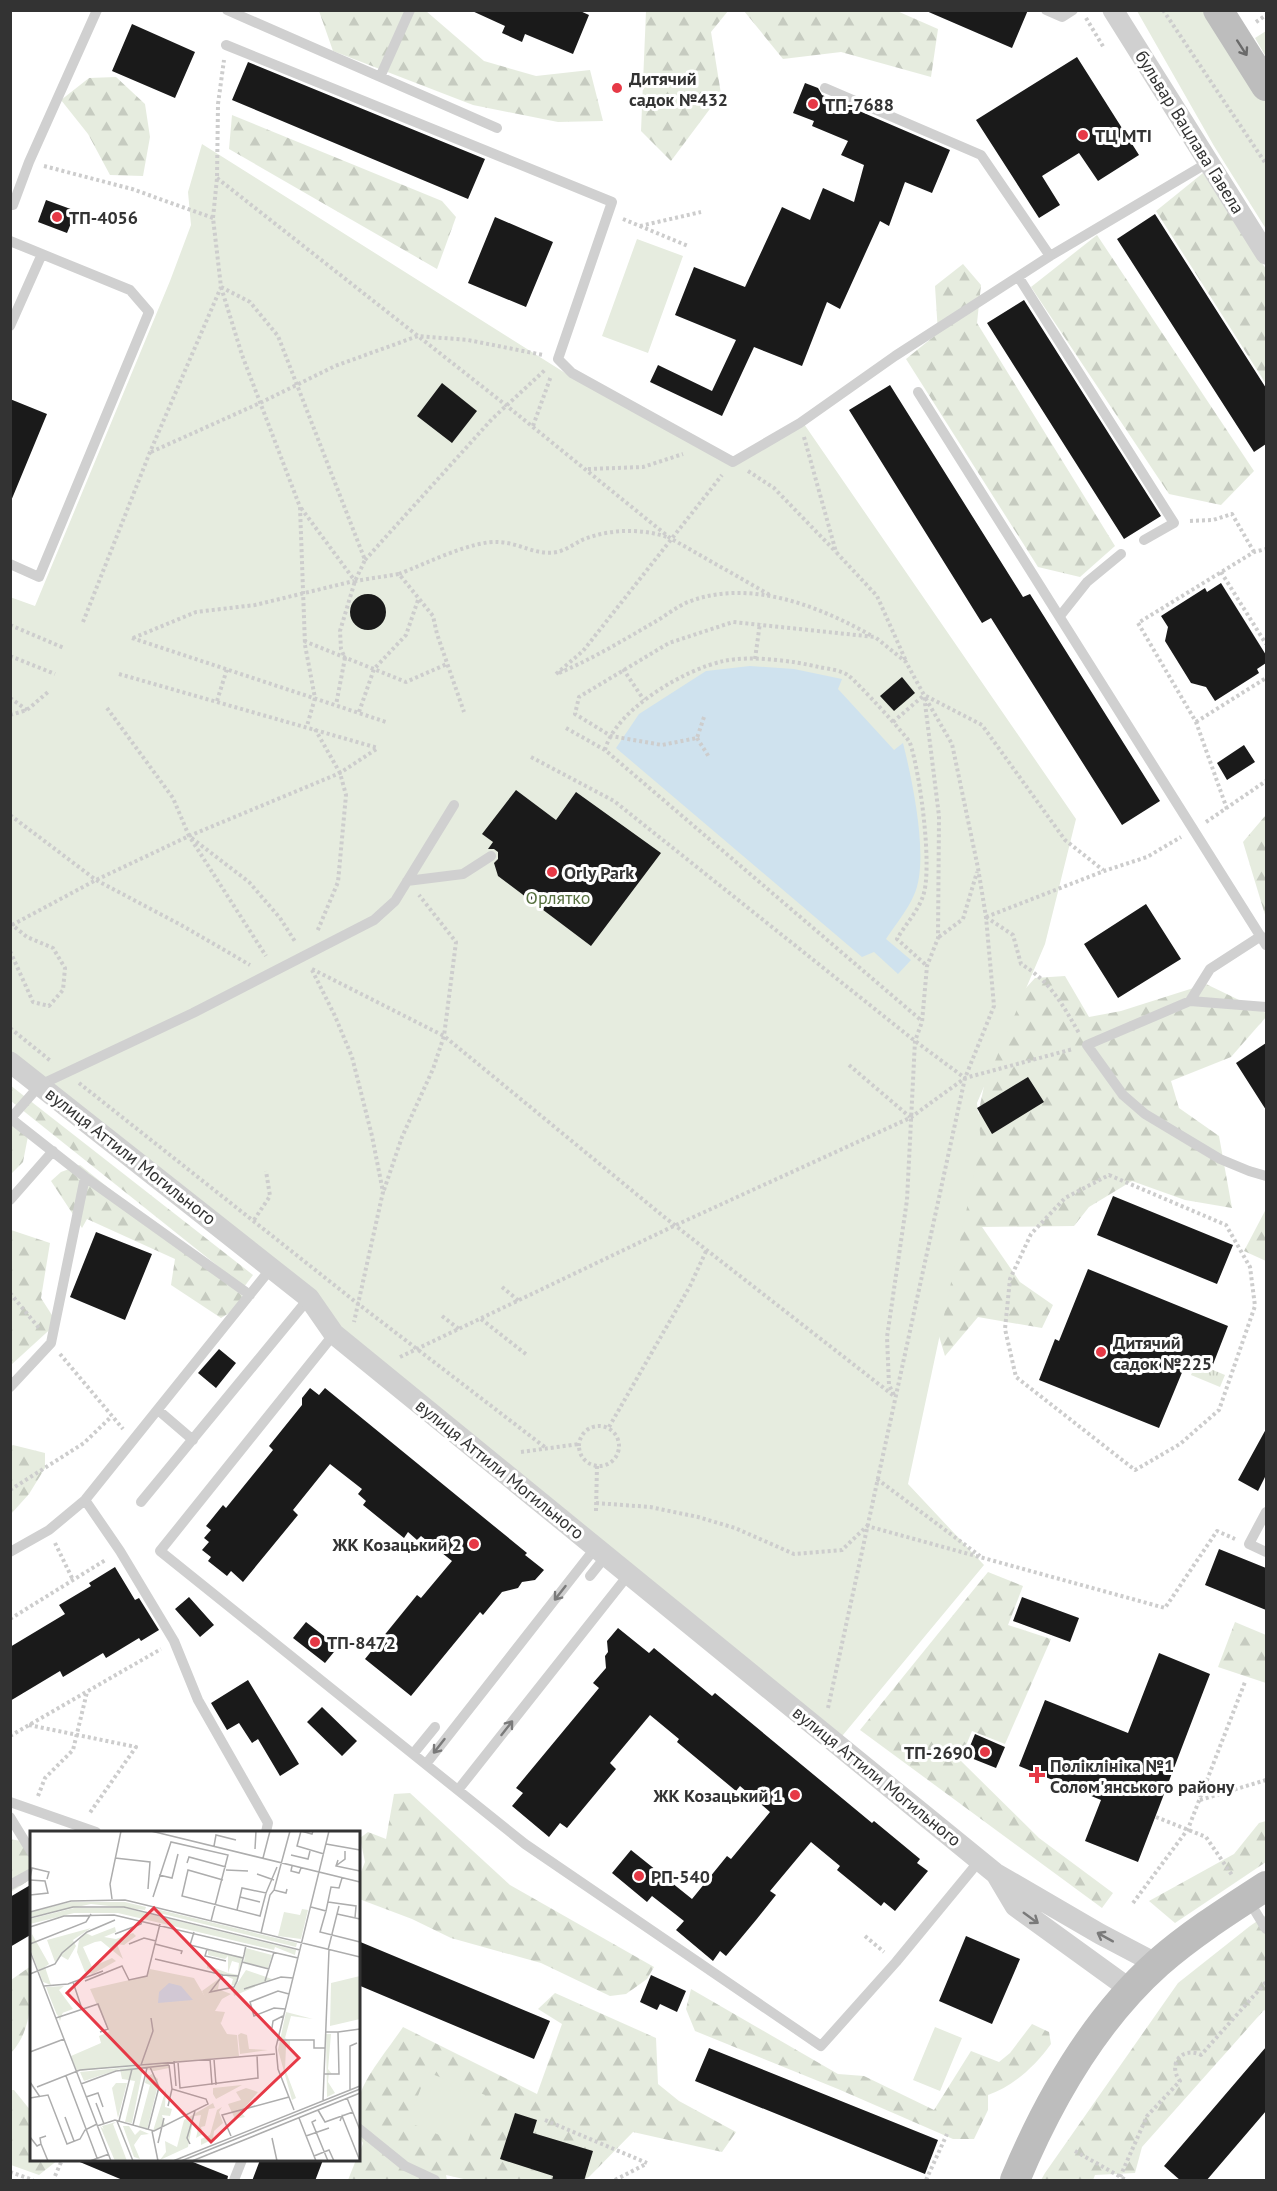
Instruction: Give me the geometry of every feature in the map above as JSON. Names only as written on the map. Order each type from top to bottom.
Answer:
[{"type":"street","name":"бульвар Вацлава Гавела","points":[[1113,10],[1266,254]]},
{"type":"street","points":[[1218,10],[1266,86]]},
{"type":"street","name":"вулиця Аттили Могильного","points":[[10,1062],[309,1298],[334,1334],[987,1867],[1100,1934],[1157,1964]]},
{"type":"street","name":"вулиця Аттили Могильного","points":[[987,1867],[1014,1906],[1131,1990]]},
{"type":"street","points":[[1015,2181],[1043,2119],[1100,2027],[1131,1990],[1157,1964],[1248,1887]]},
{"type":"lane","points":[[13,206],[29,162],[97,10]]},
{"type":"lane","points":[[227,10],[497,128]]},
{"type":"lane","points":[[380,77],[410,10]]},
{"type":"lane","points":[[1046,10],[1062,17],[1073,10]]},
{"type":"lane","points":[[226,45],[612,202],[558,359],[572,373],[733,462],[800,423],[895,356],[1050,256],[1209,162]]},
{"type":"lane","points":[[825,88],[981,155],[1050,256]]},
{"type":"lane","points":[[10,242],[130,290],[149,312],[39,577],[10,564]]},
{"type":"lane","points":[[10,326],[42,254]]},
{"type":"lane","points":[[1019,278],[1174,522],[1144,540]]},
{"type":"lane","points":[[918,392],[1264,941],[1210,969],[1190,1001]]},
{"type":"lane","points":[[1060,616],[1088,582],[1121,554]]},
{"type":"lane","points":[[250,1295],[85,1177],[11,1118],[40,1085],[273,974],[374,920],[395,901],[454,805]]},
{"type":"lane","points":[[407,881],[463,874],[491,856]]},
{"type":"lane","points":[[1266,1007],[1190,1001],[1087,1045],[1123,1095],[1145,1114],[1220,1159],[1266,1176]]},
{"type":"lane","points":[[10,1200],[53,1151]]},
{"type":"lane","points":[[10,1387],[51,1343],[85,1177]]},
{"type":"lane","points":[[10,1552],[49,1530],[85,1500],[272,1268]]},
{"type":"lane","points":[[141,1502],[309,1298]]},
{"type":"lane","points":[[334,1334],[160,1551],[525,1844],[821,2046],[896,1962],[987,1867]]},
{"type":"lane","points":[[158,1410],[193,1440]]},
{"type":"lane","points":[[85,1500],[120,1551],[174,1641],[198,1700],[268,1824],[266,1831]]},
{"type":"lane","points":[[1266,1512],[1249,1544],[1266,1551]]},
{"type":"lane","points":[[590,1576],[601,1551]]},
{"type":"lane","points":[[426,1764],[601,1551]]},
{"type":"lane","points":[[458,1790],[628,1574]]},
{"type":"lane","points":[[413,1754],[435,1728]]},
{"type":"lane","points":[[10,1802],[91,1831]]},
{"type":"lane","points":[[10,1817],[30,1850]]},
{"type":"lane","points":[[10,1885],[30,1874]]},
{"type":"lane","points":[[1248,1887],[1266,1929]]},
{"type":"lane","points":[[360,2130],[405,2166],[435,2181]]},
{"type":"lane","points":[[234,2181],[242,2161]]},
{"type":"path","points":[[1082,10],[1104,48]]},
{"type":"path","points":[[1163,10],[1266,164]]},
{"type":"path","points":[[226,45],[218,104],[213,218],[221,286],[242,355],[300,507],[355,581]]},
{"type":"path","points":[[29,162],[132,189],[213,218]]},
{"type":"path","points":[[216,178],[533,426],[670,538],[770,595],[839,617],[875,638],[906,662]]},
{"type":"path","points":[[639,226],[700,212]]},
{"type":"path","points":[[609,213],[688,246]]},
{"type":"path","points":[[221,286],[250,302],[278,336],[365,560]]},
{"type":"path","points":[[83,622],[150,452],[221,286]]},
{"type":"path","points":[[150,452],[260,403],[335,366],[418,336],[468,340],[558,359]]},
{"type":"path","points":[[336,705],[345,658],[341,649],[340,631],[355,581],[365,560],[492,419],[558,359]]},
{"type":"path","points":[[533,426],[558,359]]},
{"type":"path","points":[[800,423],[836,552]]},
{"type":"path","points":[[586,469],[643,467],[707,447]]},
{"type":"path","points":[[770,595],[725,594],[689,602],[590,660],[556,674],[583,651],[670,538],[733,462],[774,488],[877,596],[906,662],[952,744],[986,917],[994,1006],[965,1078],[822,1732]]},
{"type":"path","points":[[300,507],[304,641],[315,698],[307,726]]},
{"type":"path","points":[[1174,522],[1214,520],[1232,514],[1254,552]]},
{"type":"path","points":[[386,722],[132,638],[196,612],[255,605],[355,581],[399,574],[481,543],[516,544],[538,553],[558,552],[584,539],[613,532],[634,530],[652,532],[670,538]]},
{"type":"path","points":[[1227,808],[1196,722],[1137,623],[1254,552],[1266,549]]},
{"type":"path","points":[[1221,572],[1266,645]]},
{"type":"path","points":[[399,574],[433,616],[464,712]]},
{"type":"path","points":[[359,712],[374,669],[406,635],[418,600]]},
{"type":"path","points":[[697,738],[662,745],[611,736],[575,714],[579,697],[669,643],[733,622],[760,623],[875,638]]},
{"type":"path","points":[[755,659],[760,623]]},
{"type":"path","points":[[10,625],[64,648]]},
{"type":"path","points":[[304,641],[406,682],[447,664]]},
{"type":"path","points":[[10,656],[55,674]]},
{"type":"path","points":[[605,750],[611,736],[644,700],[688,674],[724,661],[755,659],[808,664],[849,675],[909,741],[920,790],[927,867],[923,896],[897,939],[927,966]]},
{"type":"path","points":[[217,701],[226,669]]},
{"type":"path","points":[[623,669],[644,700]]},
{"type":"path","points":[[10,951],[33,1002],[49,1006],[63,990],[65,968],[53,948],[27,938],[11,924],[189,836],[340,773],[378,748],[315,728],[119,674]]},
{"type":"path","points":[[1196,722],[1266,678]]},
{"type":"path","points":[[10,715],[27,710],[48,692]]},
{"type":"path","points":[[892,722],[924,695]]},
{"type":"path","points":[[924,695],[982,725],[1065,840],[1104,871]]},
{"type":"path","points":[[895,1397],[889,1385],[887,1337],[907,1200],[915,1041],[922,1022],[927,966],[938,938],[939,816],[924,695]]},
{"type":"path","points":[[10,698],[27,710]]},
{"type":"path","points":[[107,708],[173,798],[189,836],[273,974]]},
{"type":"path","points":[[697,738],[704,717]]},
{"type":"path","points":[[306,957],[338,882],[346,795],[340,773],[315,728]]},
{"type":"path","points":[[566,728],[605,750],[922,1022]]},
{"type":"path","points":[[697,738],[709,757]]},
{"type":"path","points":[[531,757],[614,801],[915,1041],[965,1078]]},
{"type":"path","points":[[986,917],[1104,871],[1147,857],[1194,830],[1266,782]]},
{"type":"path","points":[[10,814],[96,880],[273,974]]},
{"type":"path","points":[[189,836],[249,882],[280,918],[306,957],[352,1057],[372,1136],[383,1192]]},
{"type":"path","points":[[938,938],[963,919],[978,868]]},
{"type":"path","points":[[357,1303],[383,1192],[402,1137],[433,1069],[444,1036],[456,942],[407,881]]},
{"type":"path","points":[[400,1357],[676,1225],[910,1118],[965,1078],[1087,1045],[1057,997],[1038,974],[1022,964],[1013,935],[986,917]]},
{"type":"path","points":[[312,969],[444,1036],[676,1225],[895,1397]]},
{"type":"path","points":[[10,1028],[357,1303],[546,1448]]},
{"type":"path","points":[[849,1065],[910,1118]]},
{"type":"path","points":[[254,1220],[270,1196],[266,1171]]},
{"type":"path","points":[[1109,1175],[1227,1225],[1250,1267],[1255,1306],[1218,1410],[1180,1444],[1135,1470],[1017,1377],[1005,1329],[1010,1279],[1031,1234],[1051,1212],[1065,1198],[1109,1175]]},
{"type":"path","points":[[609,1427],[690,1286],[707,1249]]},
{"type":"path","points":[[502,1287],[519,1301]]},
{"type":"path","points":[[10,1293],[132,1442]]},
{"type":"path","points":[[442,1316],[459,1329]]},
{"type":"path","points":[[481,1319],[527,1356]]},
{"type":"path","points":[[10,1490],[84,1443],[112,1416]]},
{"type":"path","points":[[596,1425],[609,1427],[615,1433],[620,1448],[612,1462],[597,1466],[585,1461],[579,1444],[584,1432],[596,1425]]},
{"type":"path","points":[[521,1452],[579,1444]]},
{"type":"path","points":[[596,1511],[597,1466]]},
{"type":"path","points":[[877,1479],[983,1558]]},
{"type":"path","points":[[596,1503],[650,1507],[698,1517],[735,1528],[794,1554],[842,1550],[867,1526]]},
{"type":"path","points":[[867,1526],[1165,1608],[1217,1531],[1249,1544]]},
{"type":"path","points":[[49,1530],[73,1580]]},
{"type":"path","points":[[10,1619],[120,1551]]},
{"type":"path","points":[[10,1736],[174,1641]]},
{"type":"path","points":[[1133,1903],[1188,1830],[1245,1682]]},
{"type":"path","points":[[33,1811],[45,1778],[73,1750],[87,1692]]},
{"type":"path","points":[[29,1725],[136,1747],[80,1827]]},
{"type":"path","points":[[1200,1800],[1266,1780]]},
{"type":"path","points":[[1156,1817],[1206,1837],[1248,1887]]},
{"type":"path","points":[[865,1936],[896,1962]]},
{"type":"path","points":[[1120,2177],[1147,2116],[1180,2081],[1174,2068],[1180,2055],[1187,2052],[1201,2055],[1266,1982]]},
{"type":"path","points":[[544,2120],[647,2163],[615,2181]]},
{"type":"path","points":[[926,2181],[947,2134]]},
{"type":"path","points":[[1075,2151],[1126,2181]]},
{"type":"path","points":[[55,2176],[62,2161]]},
{"type":"path","points":[[10,2172],[33,2181]]},
{"type":"green space","points":[[319,11],[426,11],[484,61],[536,76],[590,70],[603,121],[558,122],[473,105],[333,51]]},
{"type":"green space","points":[[646,11],[728,11],[711,32],[721,94],[671,161],[641,131]]},
{"type":"green space","points":[[744,11],[897,11],[938,29],[931,77],[841,52],[783,59]]},
{"type":"green space","points":[[1137,11],[1206,11],[1266,101],[1266,229],[1214,146]]},
{"type":"green space","points":[[1266,31],[1266,57],[1255,38]]},
{"type":"green space","points":[[116,77],[145,104],[150,137],[143,176],[110,175],[88,134],[61,100],[89,78]]},
{"type":"green space","points":[[232,115],[442,201],[456,217],[437,269],[229,149]]},
{"type":"green space","name":"Орлятко","points":[[202,144],[570,376],[733,465],[804,424],[1076,819],[1045,944],[977,1103],[981,1142],[908,1484],[984,1565],[838,1741],[11,1057],[10,597],[35,606],[191,225],[188,192]]},
{"type":"green space","points":[[1203,173],[1266,269],[1266,384],[1156,211]]},
{"type":"green space","points":[[1097,235],[1254,471],[1221,505],[1169,494],[1031,287]]},
{"type":"green space","points":[[637,239],[683,256],[648,353],[602,336]]},
{"type":"green space","points":[[963,264],[981,285],[977,323],[1115,546],[1080,577],[1038,567],[906,359],[938,333],[935,286]]},
{"type":"green space","points":[[1265,816],[1266,819],[1266,918],[1243,842]]},
{"type":"green space","points":[[1065,976],[1089,1017],[1121,1011],[1206,984],[1266,1013],[1266,1017],[1231,1057],[1171,1081],[1179,1108],[1219,1136],[1232,1208],[1185,1200],[1132,1181],[1089,1207],[1074,1226],[982,1227],[1020,1282],[1053,1305],[1042,1328],[978,1317],[945,1356],[922,1280],[971,1148],[995,1022],[1035,978]]},
{"type":"green space","points":[[10,1085],[253,1275],[244,1287],[11,1101]]},
{"type":"green space","points":[[10,1108],[29,1131],[23,1162],[11,1174]]},
{"type":"green space","points":[[80,1165],[242,1295],[244,1304],[221,1318],[171,1285],[175,1259],[87,1219],[82,1228],[51,1181],[61,1172]]},
{"type":"green space","points":[[1266,1209],[1266,1261],[1244,1251]]},
{"type":"green space","points":[[11,1230],[50,1243],[41,1298],[57,1323],[11,1365]]},
{"type":"green space","points":[[1196,1363],[1225,1375],[1220,1387],[1191,1375]]},
{"type":"green space","points":[[13,1445],[45,1453],[45,1468],[29,1494],[11,1514],[10,1447]]},
{"type":"green space","points":[[988,1572],[1023,1586],[1008,1625],[1051,1639],[1005,1744],[972,1731],[960,1760],[1039,1838],[1113,1893],[1102,1908],[860,1730]]},
{"type":"green space","points":[[1235,1622],[1266,1635],[1266,1683],[1218,1667]]},
{"type":"green space","points":[[410,1793],[510,1885],[654,1967],[647,1979],[626,1994],[610,1996],[541,1963],[451,1938],[412,1919],[360,1899],[360,1874],[365,1862],[360,1838],[368,1832],[386,1839],[394,1794]]},
{"type":"green space","points":[[1266,1821],[1266,1862],[1175,1923],[1149,1901],[1234,1854],[1259,1823]]},
{"type":"green space","points":[[10,1839],[30,1843],[30,1880],[11,1892]]},
{"type":"green space","points":[[1266,1915],[1266,2011],[1264,2010],[1142,2147],[1135,2173],[1095,2175],[1093,2180],[1041,2180],[1178,1983]]},
{"type":"green space","points":[[30,1967],[30,2006],[27,2024],[11,2053],[11,1980]]},
{"type":"green space","points":[[691,1989],[838,2074],[864,2076],[934,2110],[971,2051],[999,2062],[1010,2053],[1032,2024],[1049,2032],[1051,2044],[1023,2074],[1007,2086],[988,2095],[988,2110],[974,2139],[953,2139],[695,2031],[686,2009]]},
{"type":"green space","points":[[555,1993],[656,2038],[658,2084],[679,2101],[736,2132],[722,2152],[633,2132],[589,2177],[582,2180],[468,2180],[446,2175],[447,2180],[348,2180],[356,2161],[360,2161],[363,2143],[360,2137],[360,2098],[363,2087],[403,2027],[537,2094],[562,2024],[538,2009]]},
{"type":"green space","points":[[935,2027],[962,2038],[940,2091],[913,2080]]},
{"type":"green space","points":[[427,2072],[485,2095],[466,2146],[408,2122]]},
{"type":"green space","points":[[11,2090],[14,2090],[30,2110],[30,2161],[57,2161],[39,2175],[11,2165]]},
{"type":"water","points":[[750,666],[794,669],[842,679],[838,689],[894,750],[903,743],[918,820],[920,862],[914,895],[886,939],[911,960],[898,974],[874,952],[862,957],[616,748],[639,714],[706,671]]},
{"type":"building","points":[[470,10],[578,10],[589,15],[573,54],[525,34],[522,42],[502,33],[505,26]]},
{"type":"building","points":[[924,10],[1028,10],[1012,48]]},
{"type":"building","points":[[132,24],[195,52],[175,98],[112,71]]},
{"type":"building","name":"ТЦ MTI","points":[[1077,57],[1139,155],[1098,181],[1079,153],[1042,176],[1060,205],[1039,218],[976,120]]},
{"type":"building","points":[[248,62],[485,159],[468,199],[232,100]]},
{"type":"building","points":[[805,83],[818,88],[822,95],[950,150],[932,193],[905,182],[889,226],[880,221],[840,309],[827,302],[802,366],[754,347],[722,416],[650,382],[658,365],[712,391],[736,340],[675,315],[694,267],[745,287],[782,207],[810,220],[823,188],[854,202],[864,165],[841,155],[848,141],[812,126],[814,121],[793,113]]},
{"type":"building","name":"ТП-4056","points":[[46,200],[76,211],[67,233],[38,222]]},
{"type":"building","points":[[1155,214],[1266,388],[1266,444],[1254,452],[1117,239]]},
{"type":"building","points":[[495,217],[553,242],[526,307],[468,283]]},
{"type":"building","points":[[1024,300],[1161,516],[1124,539],[987,323]]},
{"type":"building","points":[[442,383],[477,411],[452,443],[417,416]]},
{"type":"building","points":[[890,385],[1023,597],[1030,594],[1160,801],[1122,825],[991,618],[982,623],[849,410]]},
{"type":"building","points":[[10,399],[47,414],[11,501],[10,501]]},
{"type":"building","points":[[1221,583],[1266,655],[1266,663],[1257,669],[1259,673],[1215,701],[1206,687],[1191,683],[1165,641],[1168,627],[1161,616],[1205,588],[1207,592]]},
{"type":"building","points":[[368,594],[381,599],[386,612],[381,625],[368,630],[355,625],[350,612],[355,599]]},
{"type":"building","points":[[902,677],[915,693],[894,711],[880,696]]},
{"type":"building","points":[[1244,745],[1255,762],[1227,780],[1217,763]]},
{"type":"building","points":[[516,790],[556,820],[576,792],[661,853],[591,946],[498,876],[494,863],[498,859],[498,852],[488,849],[493,842],[482,834]]},
{"type":"building","points":[[1146,904],[1181,959],[1118,998],[1084,944]]},
{"type":"building","points":[[1266,1043],[1266,1110],[1236,1063]]},
{"type":"building","points":[[1028,1077],[1044,1102],[992,1134],[977,1108]]},
{"type":"building","points":[[1113,1196],[1233,1245],[1217,1284],[1097,1235]]},
{"type":"building","points":[[96,1232],[152,1254],[125,1320],[70,1297]]},
{"type":"building","points":[[1088,1269],[1228,1326],[1212,1367],[1188,1358],[1159,1428],[1039,1380],[1055,1339],[1059,1341]]},
{"type":"building","points":[[219,1349],[236,1363],[216,1388],[198,1373]]},
{"type":"building","name":"ЖК Козацький 2","points":[[310,1388],[319,1395],[325,1388],[527,1553],[525,1555],[544,1570],[535,1580],[522,1582],[518,1588],[502,1592],[483,1615],[480,1612],[411,1696],[365,1659],[417,1595],[421,1598],[452,1561],[421,1536],[417,1540],[408,1532],[404,1538],[363,1505],[366,1501],[358,1494],[362,1489],[330,1464],[293,1510],[298,1515],[243,1582],[231,1571],[227,1576],[208,1561],[211,1557],[202,1550],[209,1542],[204,1538],[211,1530],[206,1526],[223,1505],[226,1508],[273,1450],[269,1446],[302,1405],[302,1398]]},
{"type":"building","points":[[1266,1429],[1266,1475],[1258,1491],[1238,1480]]},
{"type":"building","points":[[1219,1549],[1266,1568],[1266,1610],[1205,1585]]},
{"type":"building","points":[[115,1567],[135,1600],[139,1598],[159,1630],[141,1641],[139,1638],[106,1658],[103,1653],[63,1677],[60,1671],[10,1701],[10,1647],[65,1614],[59,1605],[91,1586],[89,1583]]},
{"type":"building","points":[[189,1597],[214,1625],[200,1637],[175,1609]]},
{"type":"building","points":[[1022,1597],[1079,1618],[1070,1642],[1013,1621]]},
{"type":"building","name":"ТП-8472","points":[[306,1622],[338,1647],[325,1663],[293,1638]]},
{"type":"building","name":"ЖК Козацький 1","points":[[618,1628],[649,1653],[654,1648],[712,1696],[715,1693],[872,1823],[874,1821],[920,1859],[917,1863],[928,1871],[895,1911],[884,1902],[881,1906],[837,1870],[840,1866],[811,1842],[770,1891],[776,1895],[756,1920],[726,1956],[720,1951],[713,1961],[676,1930],[684,1921],[652,1896],[647,1902],[612,1873],[631,1850],[692,1899],[727,1856],[731,1859],[770,1812],[740,1786],[736,1791],[677,1742],[679,1739],[650,1715],[610,1763],[616,1769],[567,1828],[560,1823],[549,1837],[512,1806],[523,1793],[516,1788],[599,1688],[593,1683],[606,1668],[607,1641]]},
{"type":"building","points":[[1159,1653],[1210,1674],[1138,1862],[1085,1841],[1101,1800],[1019,1766],[1045,1700],[1128,1733]]},
{"type":"building","points":[[248,1680],[299,1764],[280,1776],[258,1739],[252,1743],[239,1723],[227,1730],[211,1703]]},
{"type":"building","points":[[322,1707],[357,1741],[342,1756],[307,1722]]},
{"type":"building","name":"ТП-2690","points":[[975,1734],[1005,1747],[996,1768],[966,1756]]},
{"type":"building","points":[[30,1885],[30,1935],[10,1947],[10,1897]]},
{"type":"building","points":[[966,1936],[1020,1959],[992,2024],[939,2001]]},
{"type":"building","points":[[360,1942],[550,2021],[534,2059],[360,1986]]},
{"type":"building","points":[[651,1975],[686,1991],[677,2012],[660,2004],[657,2010],[640,2002]]},
{"type":"building","points":[[1266,2047],[1266,2111],[1206,2181],[1181,2181],[1164,2166]]},
{"type":"building","points":[[709,2048],[938,2140],[925,2174],[695,2081]]},
{"type":"building","points":[[515,2113],[537,2120],[533,2133],[593,2151],[584,2181],[552,2181],[553,2176],[500,2159]]},
{"type":"building","points":[[77,2161],[190,2161],[228,2176],[227,2181],[125,2181]]},
{"type":"building","points":[[260,2161],[323,2161],[315,2181],[252,2181]]},
{"type":"place","name":"Дитячий садок №432","points":[[617,88]]},
{"type":"place","name":"ТП-7688","points":[[813,104]]},
{"type":"place","name":"ТЦ MTI","points":[[1083,135]]},
{"type":"place","name":"ТП-4056","points":[[57,217]]},
{"type":"place","name":"Orly Park","points":[[552,872]]},
{"type":"place","name":"Дитячий садок №225","points":[[1101,1352]]},
{"type":"place","name":"ЖК Козацький 2","points":[[474,1544]]},
{"type":"place","name":"ТП-8472","points":[[315,1642]]},
{"type":"place","name":"ТП-2690","points":[[985,1752]]},
{"type":"place","name":"Поліклініка №1 Солом'янського району","points":[[1037,1775]]},
{"type":"place","name":"ЖК Козацький 1","points":[[795,1795]]},
{"type":"place","name":"РП-540","points":[[639,1876]]}]
